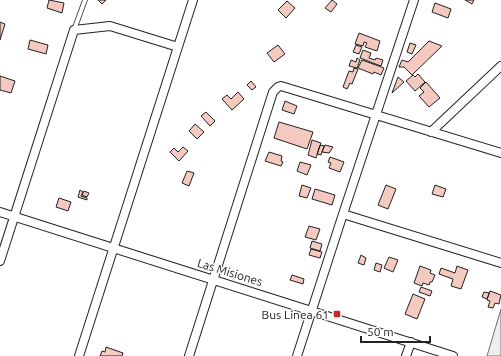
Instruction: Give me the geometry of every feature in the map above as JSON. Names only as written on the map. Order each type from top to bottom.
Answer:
[{"type":"street","points":[[79,356],[193,0]]},
{"type":"street","points":[[297,356],[414,0]]},
{"type":"street","points":[[0,260],[74,30],[110,26],[178,47]]},
{"type":"street","points":[[431,132],[501,66]]},
{"type":"street","points":[[189,356],[275,89],[281,86],[501,153]]},
{"type":"street","name":"Las Misiones","points":[[0,212],[453,356]]},
{"type":"street","points":[[343,214],[501,262]]},
{"type":"street","points":[[406,356],[411,342]]},
{"type":"lane","points":[[74,30],[85,0]]},
{"type":"shaded area","points":[[501,309],[501,356],[487,356]]},
{"type":"building","points":[[49,0],[64,3],[62,13],[47,8]]},
{"type":"building","points":[[98,0],[106,0],[102,4]]},
{"type":"building","points":[[332,0],[337,4],[331,12],[325,8]]},
{"type":"building","points":[[465,0],[474,0],[472,4]]},
{"type":"building","points":[[287,1],[295,8],[286,18],[278,10]]},
{"type":"building","points":[[435,3],[451,9],[448,18],[432,12]]},
{"type":"building","points":[[0,22],[5,24],[0,40]]},
{"type":"building","points":[[359,33],[380,41],[377,51],[365,47],[367,43],[364,42],[363,46],[355,44]]},
{"type":"building","points":[[30,40],[48,45],[46,54],[28,49]]},
{"type":"building","points":[[429,41],[442,46],[412,75],[404,67],[399,67],[402,60],[408,62]]},
{"type":"building","points":[[410,43],[416,45],[412,54],[407,52]]},
{"type":"building","points":[[278,45],[285,54],[274,62],[267,53]]},
{"type":"building","points":[[356,45],[362,47],[359,54],[353,52]]},
{"type":"building","points":[[363,50],[371,53],[369,58],[383,60],[381,66],[360,58]]},
{"type":"building","points":[[357,58],[360,60],[357,68],[349,66],[351,60],[356,62]]},
{"type":"building","points":[[362,60],[384,68],[381,75],[374,72],[373,74],[358,68]]},
{"type":"building","points":[[354,68],[358,69],[352,84],[350,83],[347,89],[343,87],[349,71],[353,72]]},
{"type":"building","points":[[418,74],[425,82],[415,91],[406,81],[413,75],[415,77]]},
{"type":"building","points":[[0,76],[15,81],[11,93],[0,90]]},
{"type":"building","points":[[398,77],[404,82],[392,93]]},
{"type":"building","points":[[251,81],[256,87],[252,90],[247,85]]},
{"type":"building","points":[[426,82],[440,98],[429,107],[419,96],[424,92],[420,88]]},
{"type":"building","points":[[238,92],[244,99],[232,110],[222,99],[227,95],[231,99]]},
{"type":"building","points":[[285,101],[297,106],[294,114],[282,110]]},
{"type":"building","points":[[206,112],[215,121],[210,126],[201,116]]},
{"type":"building","points":[[279,122],[313,132],[307,149],[274,138]]},
{"type":"building","points":[[195,124],[204,132],[197,139],[189,131]]},
{"type":"building","points":[[312,140],[321,143],[316,158],[308,155]]},
{"type":"building","points":[[320,145],[324,146],[321,155],[317,154]]},
{"type":"building","points":[[325,145],[333,147],[329,153],[322,152]]},
{"type":"building","points":[[183,147],[188,151],[179,161],[170,152],[174,148],[178,152]]},
{"type":"building","points":[[269,152],[282,156],[281,161],[283,162],[281,166],[265,161]]},
{"type":"building","points":[[330,157],[344,162],[340,172],[329,168],[331,163],[328,162]]},
{"type":"building","points":[[300,162],[311,165],[307,175],[297,171]]},
{"type":"building","points":[[187,171],[194,173],[189,186],[182,183]]},
{"type":"building","points":[[302,185],[311,188],[307,198],[299,196]]},
{"type":"building","points":[[386,185],[396,189],[388,209],[378,205]]},
{"type":"building","points":[[435,185],[446,189],[443,197],[432,194]]},
{"type":"building","points":[[315,189],[335,195],[332,205],[312,199]]},
{"type":"building","points":[[80,190],[83,192],[81,196],[87,198],[87,200],[78,197]]},
{"type":"building","points":[[84,191],[89,193],[87,197],[82,195]]},
{"type":"building","points":[[59,198],[71,202],[68,211],[56,207]]},
{"type":"building","points":[[309,226],[320,229],[316,240],[305,237]]},
{"type":"building","points":[[312,241],[322,244],[320,251],[310,248]]},
{"type":"building","points":[[311,249],[322,252],[320,258],[309,255]]},
{"type":"building","points":[[361,255],[366,258],[364,265],[358,263]]},
{"type":"building","points":[[389,257],[398,260],[393,272],[384,268]]},
{"type":"building","points":[[376,263],[382,265],[380,272],[374,270]]},
{"type":"building","points":[[420,266],[431,270],[430,273],[435,275],[429,285],[423,283],[422,286],[414,283]]},
{"type":"building","points":[[457,266],[468,270],[461,289],[451,286],[453,279],[439,274],[441,268],[455,273]]},
{"type":"building","points":[[292,275],[304,279],[303,284],[290,280]]},
{"type":"building","points":[[421,287],[432,291],[430,296],[419,292]]},
{"type":"building","points":[[490,291],[501,295],[499,304],[495,303],[493,308],[488,307],[490,301],[487,300]]},
{"type":"building","points":[[484,292],[489,293],[487,299],[482,297]]},
{"type":"building","points":[[413,294],[425,299],[417,319],[405,314]]},
{"type":"building","points":[[106,347],[123,353],[122,356],[100,356],[102,351],[105,352]]},
{"type":"place","name":"Bus Línea 61","points":[[337,314]]}]
